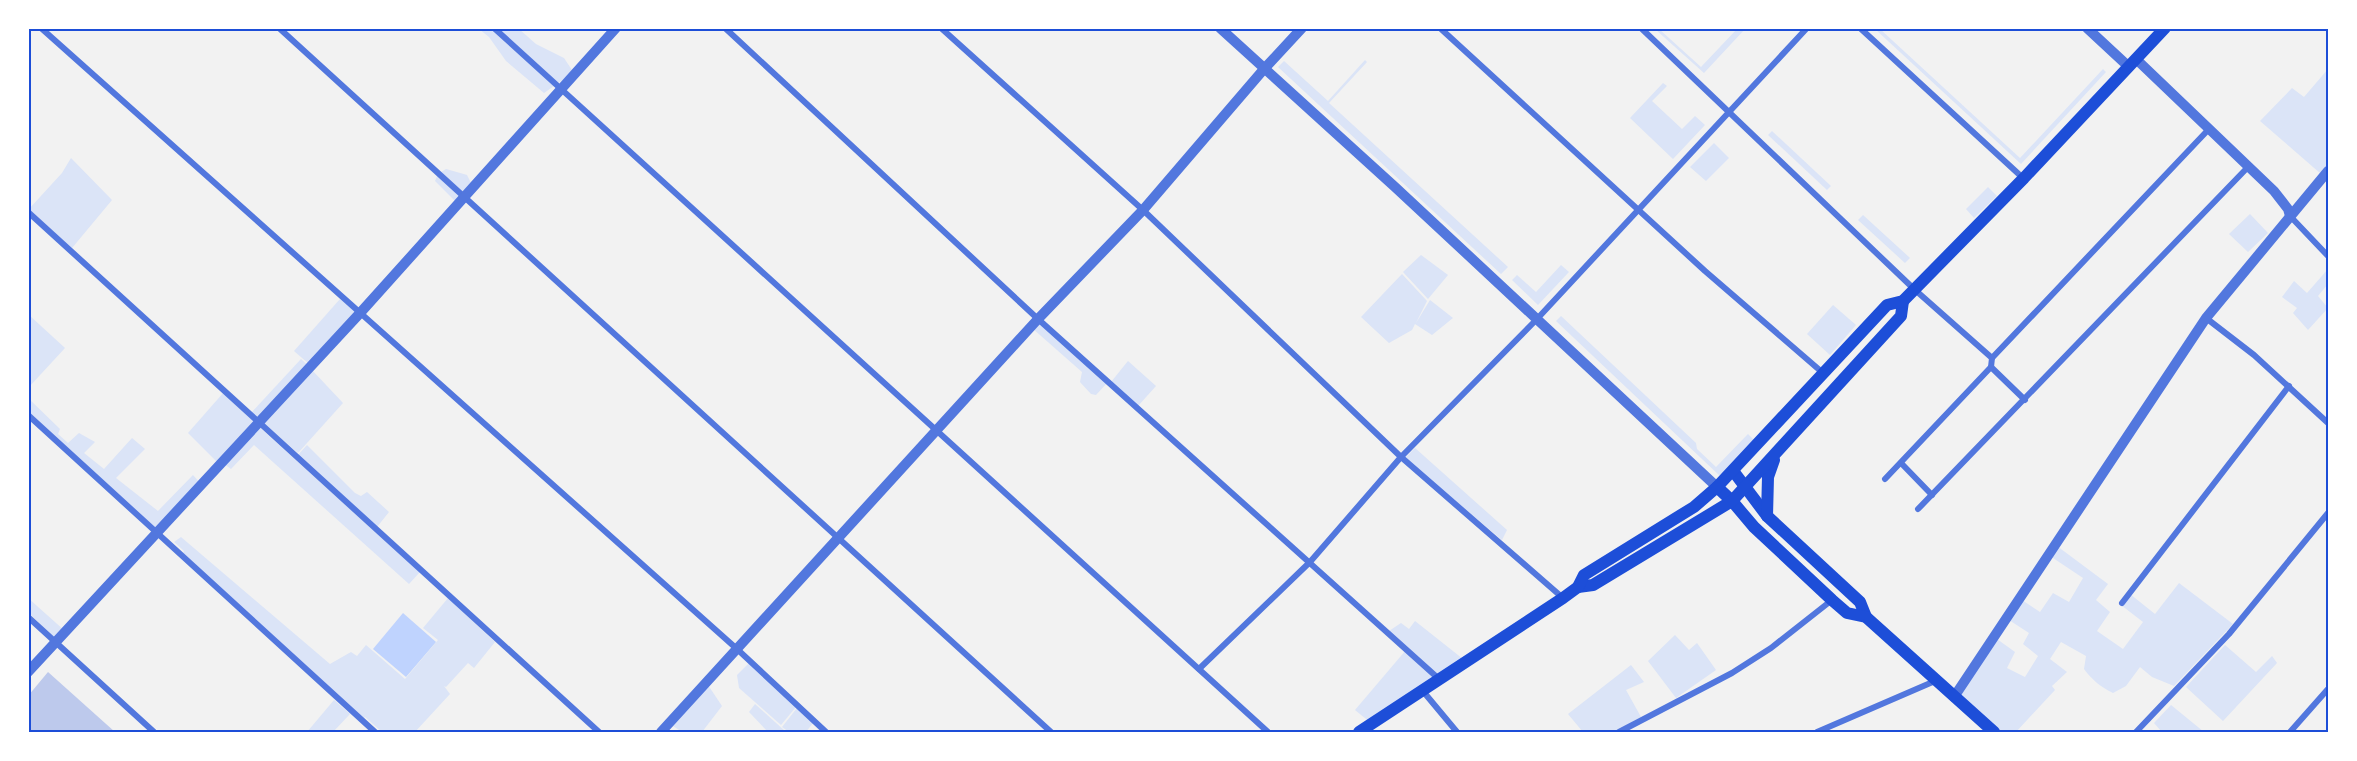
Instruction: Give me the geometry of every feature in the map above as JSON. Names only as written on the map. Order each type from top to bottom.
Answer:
[{"type":"main road","points":[[1359,732],[1563,598],[1578,587],[1584,575],[1694,507],[1717,487],[1734,472],[1887,305],[1903,301],[2024,178],[2165,28]]},
{"type":"main road","points":[[1578,587],[1593,585],[1732,501],[1901,316],[1903,301]]},
{"type":"main road","points":[[1767,516],[1768,477],[1775,456]]},
{"type":"main road","points":[[1734,472],[1767,516],[1860,602],[1866,617],[1994,732]]},
{"type":"main road","points":[[1717,487],[1754,528],[1832,600],[1847,613],[1866,617]]},
{"type":"street","points":[[41,28],[737,649],[826,732]]},
{"type":"street","points":[[279,28],[1051,732]]},
{"type":"street","points":[[494,28],[1268,732]]},
{"type":"street","points":[[28,672],[361,312],[616,28]]},
{"type":"street","points":[[725,28],[1038,319],[1439,679]]},
{"type":"street","points":[[941,28],[1143,210],[1401,457],[1563,598]]},
{"type":"street","points":[[1220,28],[1717,487]]},
{"type":"street","points":[[661,732],[1038,319],[1143,210],[1302,28]]},
{"type":"street","points":[[1440,28],[1638,211],[1823,374]]},
{"type":"street","points":[[1641,28],[1914,289],[1992,358]]},
{"type":"street","points":[[1198,669],[1310,562],[1401,457],[1537,319],[1807,28]]},
{"type":"street","points":[[1860,28],[2024,178]]},
{"type":"street","points":[[2087,28],[2132,63],[2274,191],[2288,208],[2290,216],[2328,256]]},
{"type":"street","points":[[1885,479],[1991,367],[1992,358],[2208,130]]},
{"type":"street","points":[[1918,509],[2248,167]]},
{"type":"street","points":[[1954,697],[2206,318],[2328,171]]},
{"type":"street","points":[[28,212],[599,732]]},
{"type":"street","points":[[2206,318],[2289,386],[2328,423]]},
{"type":"street","points":[[1991,367],[2025,400]]},
{"type":"street","points":[[2121,603],[2289,386]]},
{"type":"street","points":[[28,415],[375,732]]},
{"type":"street","points":[[1901,463],[1932,495]]},
{"type":"street","points":[[2136,732],[2229,634],[2328,513]]},
{"type":"street","points":[[1619,732],[1732,673],[1771,648],[1832,600]]},
{"type":"street","points":[[28,617],[154,732]]},
{"type":"street","points":[[1817,732],[1935,681]]},
{"type":"street","points":[[2289,732],[2328,689]]},
{"type":"street","points":[[1422,690],[1457,732]]},
{"type":"shaded area","points":[[479,29],[519,29],[536,44],[564,58],[572,70],[564,79],[544,93],[506,61],[489,37]]},
{"type":"shaded area","points":[[1655,29],[1659,29],[1701,67],[1737,29],[1745,29],[1704,73]]},
{"type":"shaded area","points":[[1875,29],[1880,29],[2020,158],[2103,69],[2106,72],[2021,164]]},
{"type":"shaded area","points":[[1365,60],[1367,62],[1329,103],[1508,267],[1501,274],[1278,67],[1284,61],[1328,101]]},
{"type":"shaded area","points":[[2328,69],[2328,165],[2321,174],[2260,121],[2292,88],[2304,97]]},
{"type":"shaded area","points":[[1663,83],[1667,86],[1652,101],[1682,129],[1695,116],[1705,125],[1673,159],[1630,118]]},
{"type":"shaded area","points":[[1772,131],[1831,186],[1827,190],[1768,135]]},
{"type":"shaded area","points":[[1714,143],[1729,158],[1706,181],[1690,167]]},
{"type":"shaded area","points":[[71,158],[112,200],[72,248],[29,209],[62,173]]},
{"type":"shaded area","points":[[446,169],[467,175],[471,183],[456,202],[435,181],[438,174]]},
{"type":"shaded area","points":[[1988,187],[1997,196],[1974,218],[1966,209]]},
{"type":"shaded area","points":[[2250,214],[2268,233],[2248,252],[2229,234]]},
{"type":"shaded area","points":[[1863,215],[1910,258],[1905,263],[1858,220]]},
{"type":"shaded area","points":[[1421,255],[1448,275],[1428,299],[1403,272]]},
{"type":"shaded area","points":[[1561,265],[1569,272],[1538,305],[1512,280],[1517,275],[1536,292]]},
{"type":"shaded area","points":[[2328,269],[2328,284],[2318,296],[2328,308],[2308,330],[2293,313],[2297,308],[2282,297],[2294,281],[2307,293]]},
{"type":"shaded area","points":[[1402,274],[1427,301],[1416,323],[1430,300],[1453,318],[1432,335],[1415,324],[1412,330],[1389,343],[1361,317]]},
{"type":"shaded area","points":[[340,299],[356,312],[309,364],[294,351]]},
{"type":"shaded area","points":[[1833,305],[1856,325],[1830,355],[1807,334]]},
{"type":"shaded area","points":[[29,315],[65,348],[29,387]]},
{"type":"shaded area","points":[[1561,316],[1696,443],[1697,449],[1716,467],[1748,434],[1754,440],[1720,476],[1556,321]]},
{"type":"shaded area","points":[[1039,320],[1107,383],[1096,395],[1091,394],[1080,382],[1082,372],[1032,328]]},
{"type":"shaded area","points":[[301,359],[309,366],[258,420],[251,413]]},
{"type":"shaded area","points":[[1128,361],[1156,386],[1138,406],[1111,382]]},
{"type":"shaded area","points":[[311,369],[343,403],[298,453],[262,422]]},
{"type":"shaded area","points":[[224,392],[256,422],[218,463],[188,433]]},
{"type":"shaded area","points":[[28,398],[60,429],[58,434],[68,443],[79,433],[95,442],[84,453],[104,469],[132,438],[145,449],[116,478],[158,511],[193,475],[200,483],[157,529],[29,412]]},
{"type":"shaded area","points":[[258,426],[420,572],[409,584],[254,445],[231,469],[224,464]]},
{"type":"shaded area","points":[[307,445],[355,493],[361,496],[367,492],[389,512],[377,527],[297,456]]},
{"type":"shaded area","points":[[1415,448],[1507,530],[1502,540],[1405,458]]},
{"type":"shaded area","points":[[181,537],[330,664],[351,652],[357,656],[366,645],[405,679],[438,640],[423,628],[448,598],[495,642],[474,668],[468,663],[446,687],[444,686],[450,694],[415,732],[382,732],[183,553],[184,551],[174,542]]},
{"type":"shaded area","points":[[2057,546],[2108,584],[2096,600],[2110,612],[2097,631],[2123,649],[2143,622],[2121,605],[2130,594],[2155,614],[2179,583],[2233,624],[2174,686],[2152,677],[2140,667],[2126,686],[2113,693],[2097,683],[2084,669],[2086,656],[2061,642],[2050,659],[2067,672],[2052,686],[2055,690],[2016,732],[2000,732],[1959,697],[1997,639],[2015,652],[2007,668],[2025,677],[2038,656],[2023,644],[2029,633],[2009,620],[2022,600],[2040,612],[2053,593],[2069,602],[2083,578],[2050,556]]},
{"type":"shaded area","points":[[28,598],[65,631],[56,639],[29,613]]},
{"type":"shaded area","points":[[1415,621],[1463,659],[1440,677],[1389,631],[1401,623],[1409,629]]},
{"type":"shaded area","points":[[1675,635],[1689,650],[1697,643],[1716,670],[1676,698],[1648,661]]},
{"type":"shaded area","points":[[2225,645],[2256,672],[2272,656],[2277,663],[2223,721],[2186,687]]},
{"type":"shaded area","points":[[1406,650],[1438,679],[1371,723],[1355,710]]},
{"type":"shaded area","points":[[749,663],[796,707],[781,725],[739,688],[737,675]]},
{"type":"shaded area","points":[[1631,665],[1644,682],[1626,690],[1641,717],[1614,732],[1583,732],[1568,714]]},
{"type":"shaded area","points":[[708,685],[722,706],[702,732],[682,732],[673,726]]},
{"type":"shaded area","points":[[334,700],[350,714],[333,732],[307,732]]},
{"type":"shaded area","points":[[755,704],[785,731],[768,732],[749,712]]},
{"type":"shaded area","points":[[2171,705],[2204,732],[2162,732],[2154,723]]},
{"type":"shaded area","points":[[797,708],[813,723],[806,732],[789,732],[782,727]]},
{"type":"water","points":[[403,613],[436,642],[406,677],[373,649]]},
{"type":"building","points":[[48,672],[115,732],[28,732],[28,696]]}]
